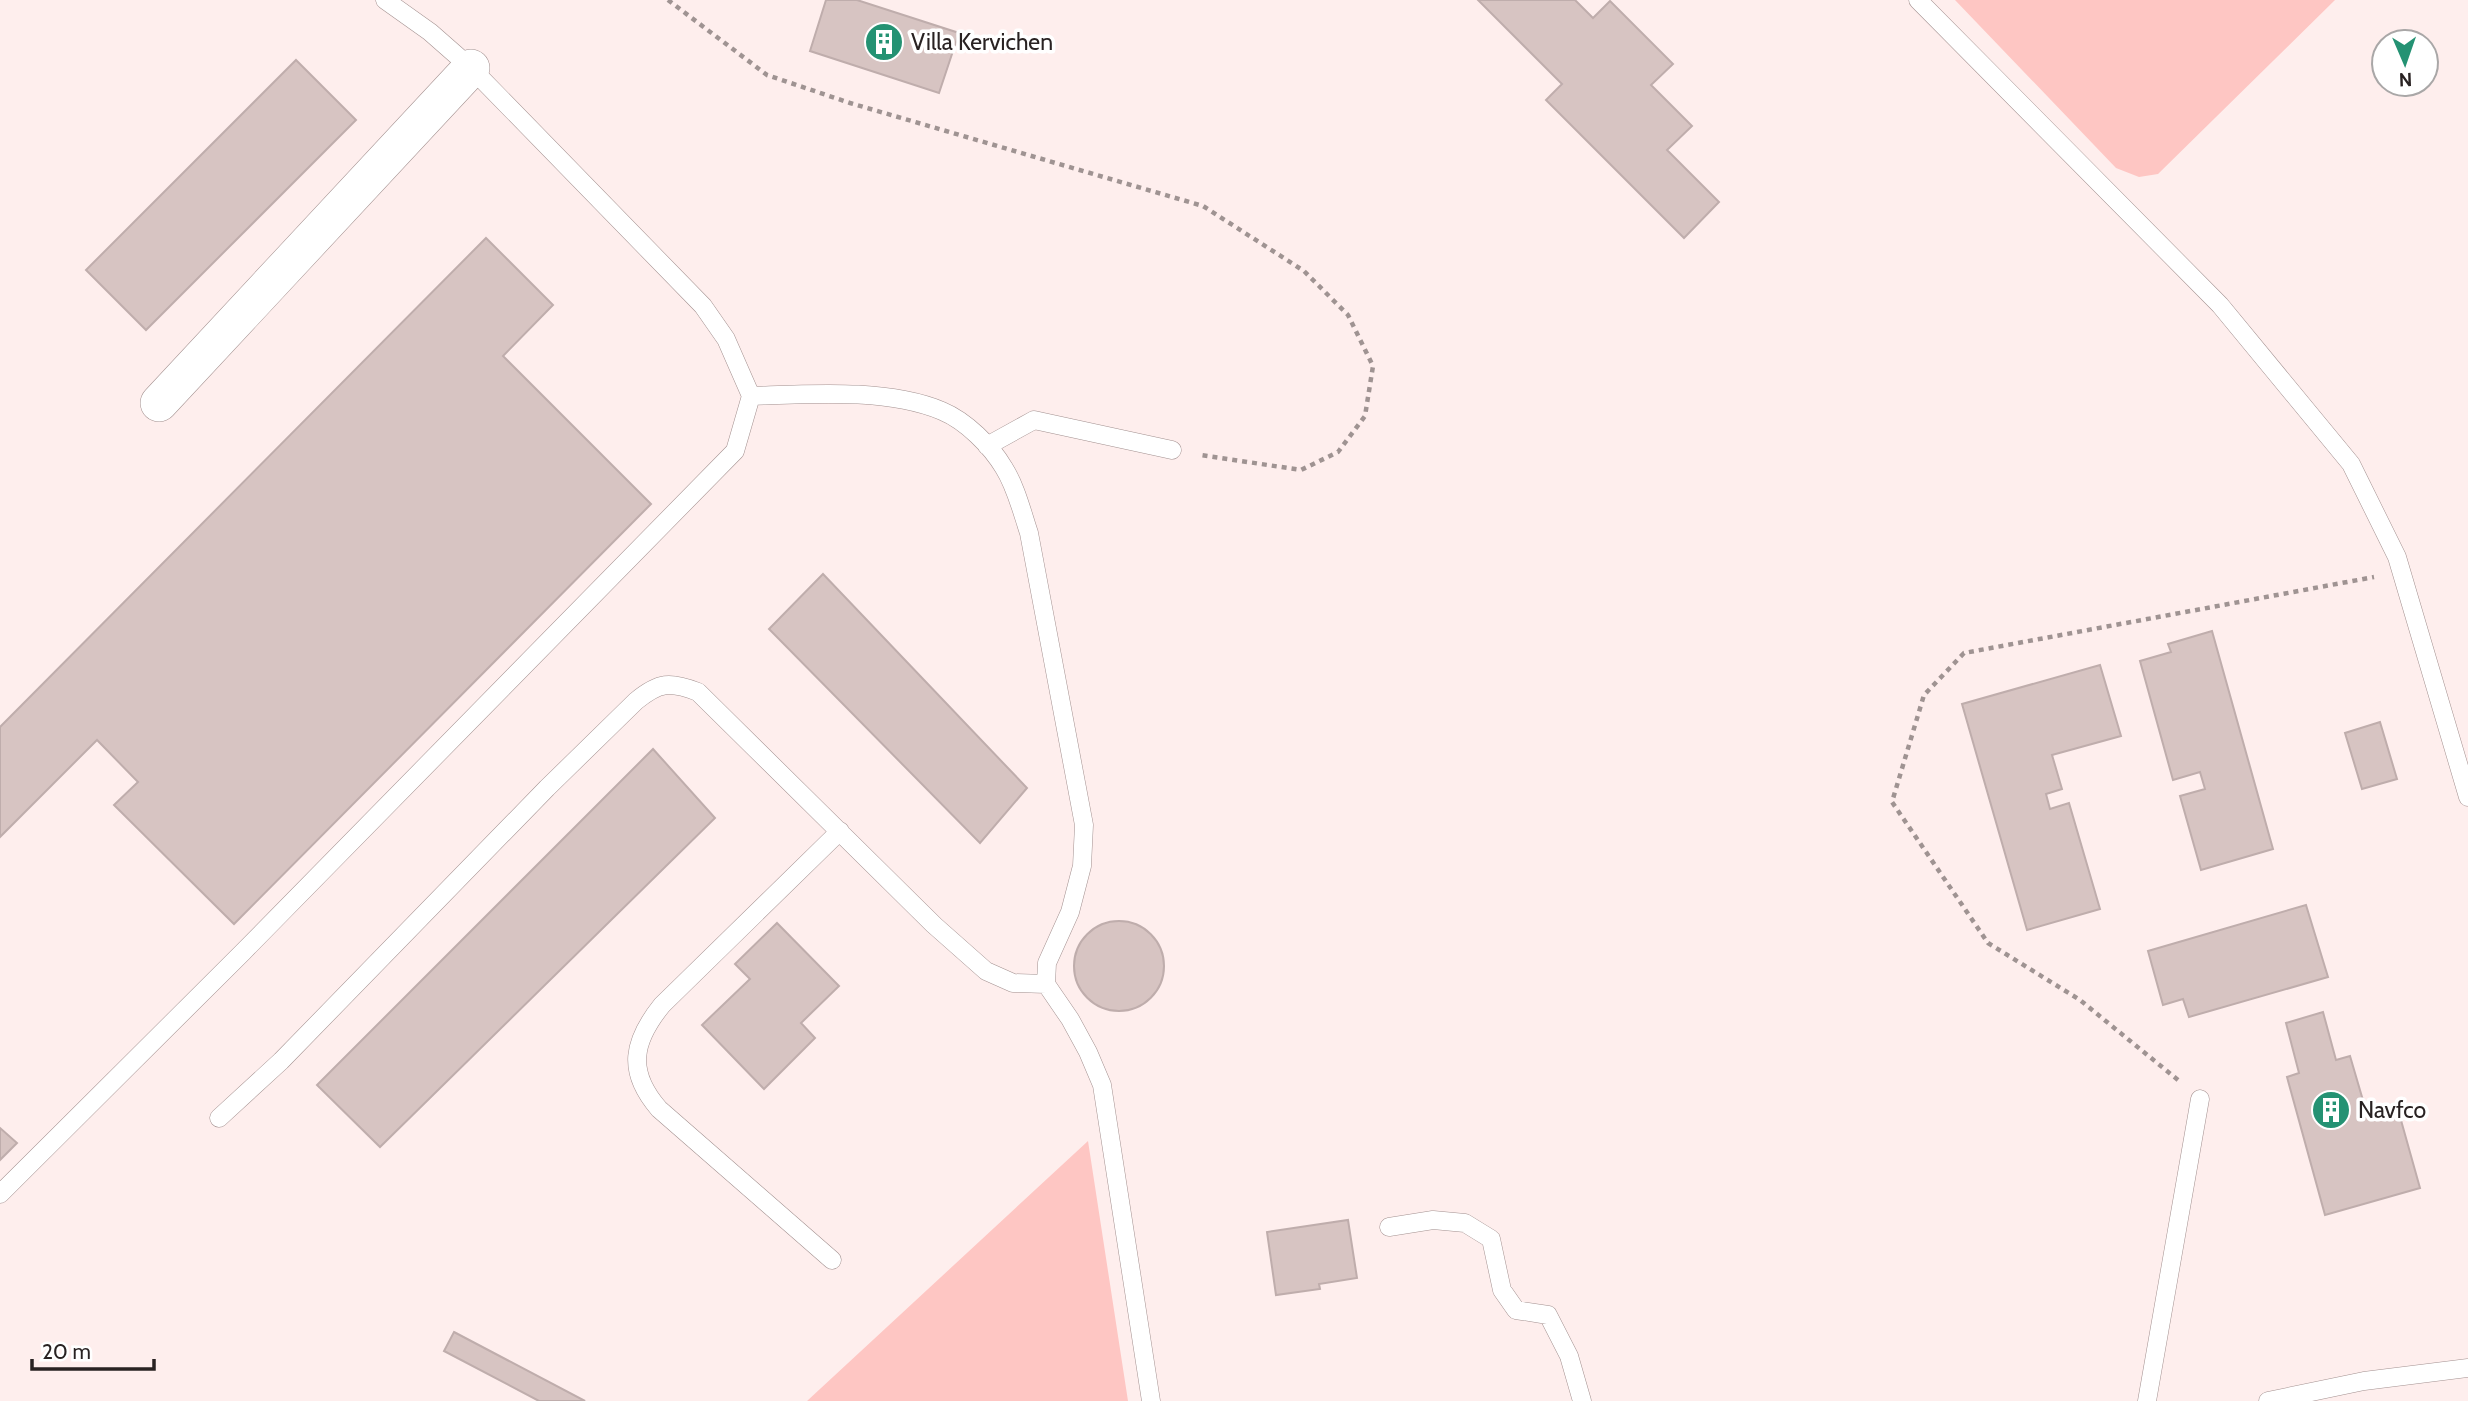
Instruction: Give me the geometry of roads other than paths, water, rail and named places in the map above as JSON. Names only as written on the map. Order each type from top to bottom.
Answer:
[{"type":"street","points":[[159,403],[471,68]]},
{"type":"lane","points":[[0,1194],[243,952],[735,451],[751,396],[726,339],[703,306],[471,68],[430,32],[385,0]]},
{"type":"lane","points":[[1917,0],[2220,305],[2351,464],[2397,556],[2468,797]]},
{"type":"lane","points":[[751,396],[863,396],[911,401],[944,412],[987,446],[1005,469],[1017,495],[1029,533],[1084,825],[1082,866],[1070,912],[1047,963],[1046,984],[1088,1052],[1102,1085],[1151,1401]]},
{"type":"lane","points":[[987,446],[1034,420],[1171,450]]},
{"type":"lane","points":[[219,1118],[281,1061],[547,788],[649,690],[665,684],[683,686],[698,692],[934,925],[986,971],[1013,983],[1046,984]]},
{"type":"lane","points":[[832,1260],[659,1109],[649,1097],[637,1063],[638,1044],[642,1034],[662,1005],[840,831]]},
{"type":"lane","points":[[2147,1401],[2200,1099]]},
{"type":"lane","points":[[1389,1227],[1433,1220],[1465,1223],[1491,1240],[1502,1290],[1516,1310],[1548,1315],[1569,1356],[1582,1401]]},
{"type":"lane","points":[[2268,1401],[2364,1381],[2468,1368]]},
{"type":"place","name":"Villa Kervichen","points":[[884,42]]},
{"type":"place","name":"Navfco","points":[[2331,1110]]}]
